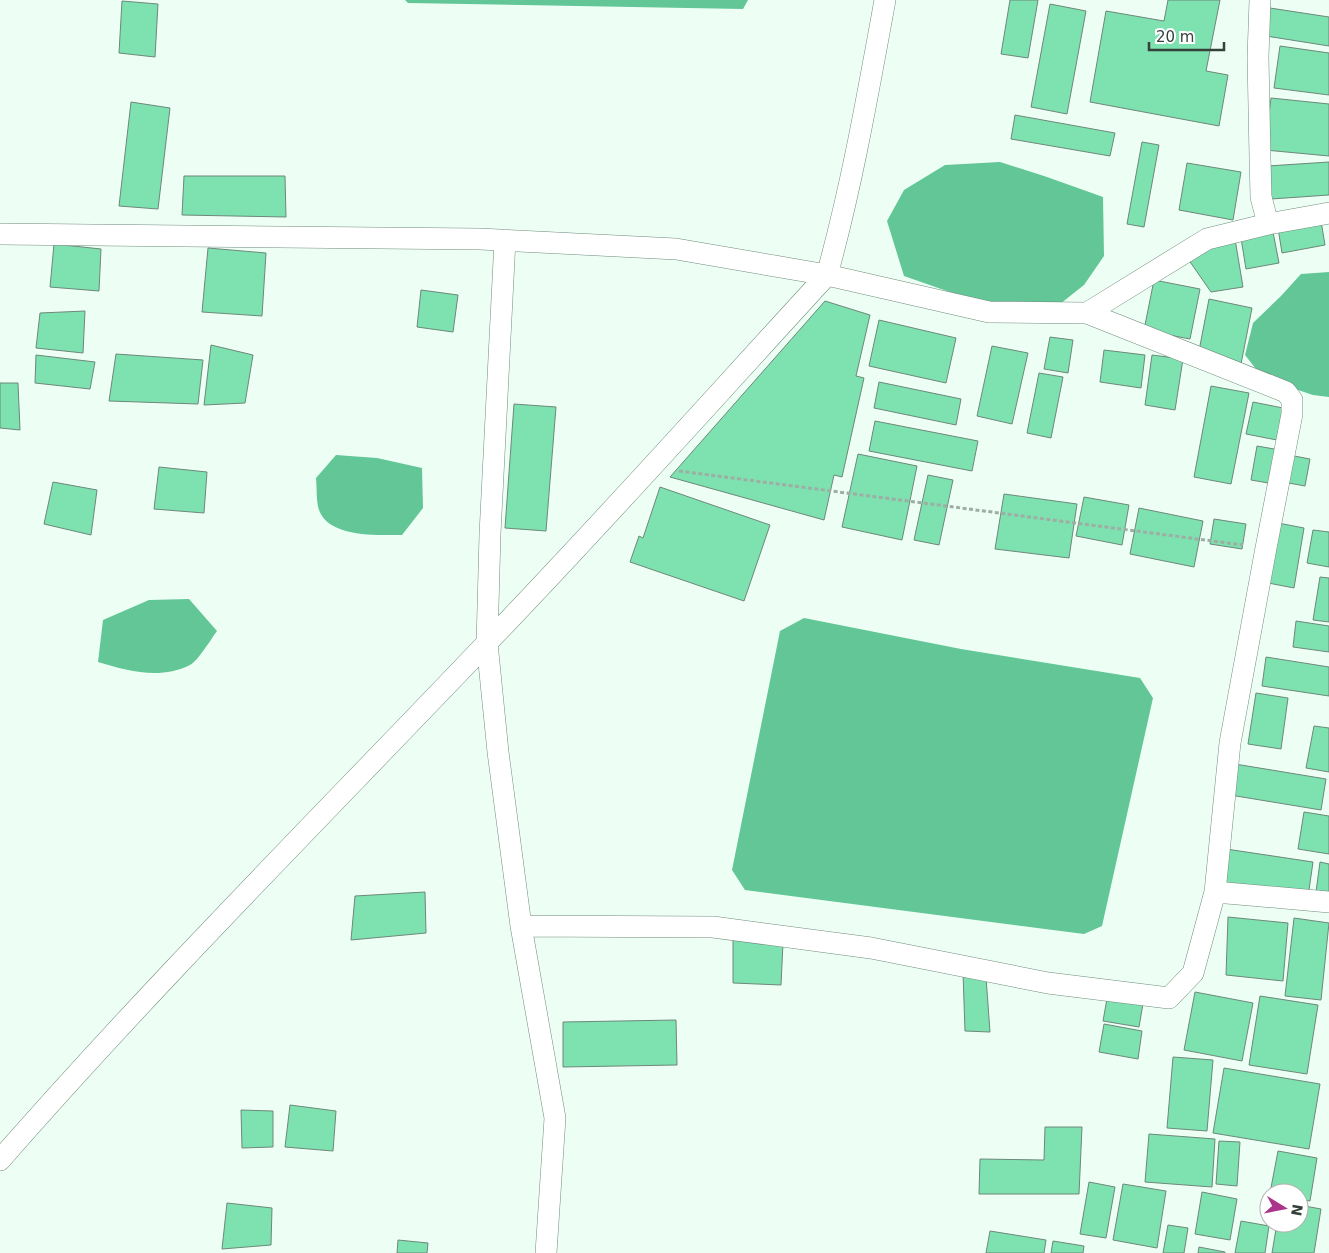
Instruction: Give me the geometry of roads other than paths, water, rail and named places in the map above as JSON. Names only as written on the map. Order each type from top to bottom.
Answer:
[{"type":"street","points":[[0,1160],[63,1088],[207,934],[487,643],[827,275],[843,219],[862,130],[885,0]]},
{"type":"street","points":[[1260,0],[1258,57],[1261,197],[1268,224]]},
{"type":"street","points":[[1087,313],[1207,239],[1268,224],[1329,213]]},
{"type":"street","points":[[0,234],[505,240],[676,249],[827,275],[989,312],[1087,313],[1286,392],[1292,400],[1292,414],[1230,743],[1215,892],[1193,973],[1169,998],[1048,983],[871,948],[713,927],[521,926]]},
{"type":"street","points":[[505,240],[490,534],[487,643],[498,752],[521,926],[555,1118],[546,1253]]},
{"type":"street","points":[[1215,892],[1329,902]]}]
